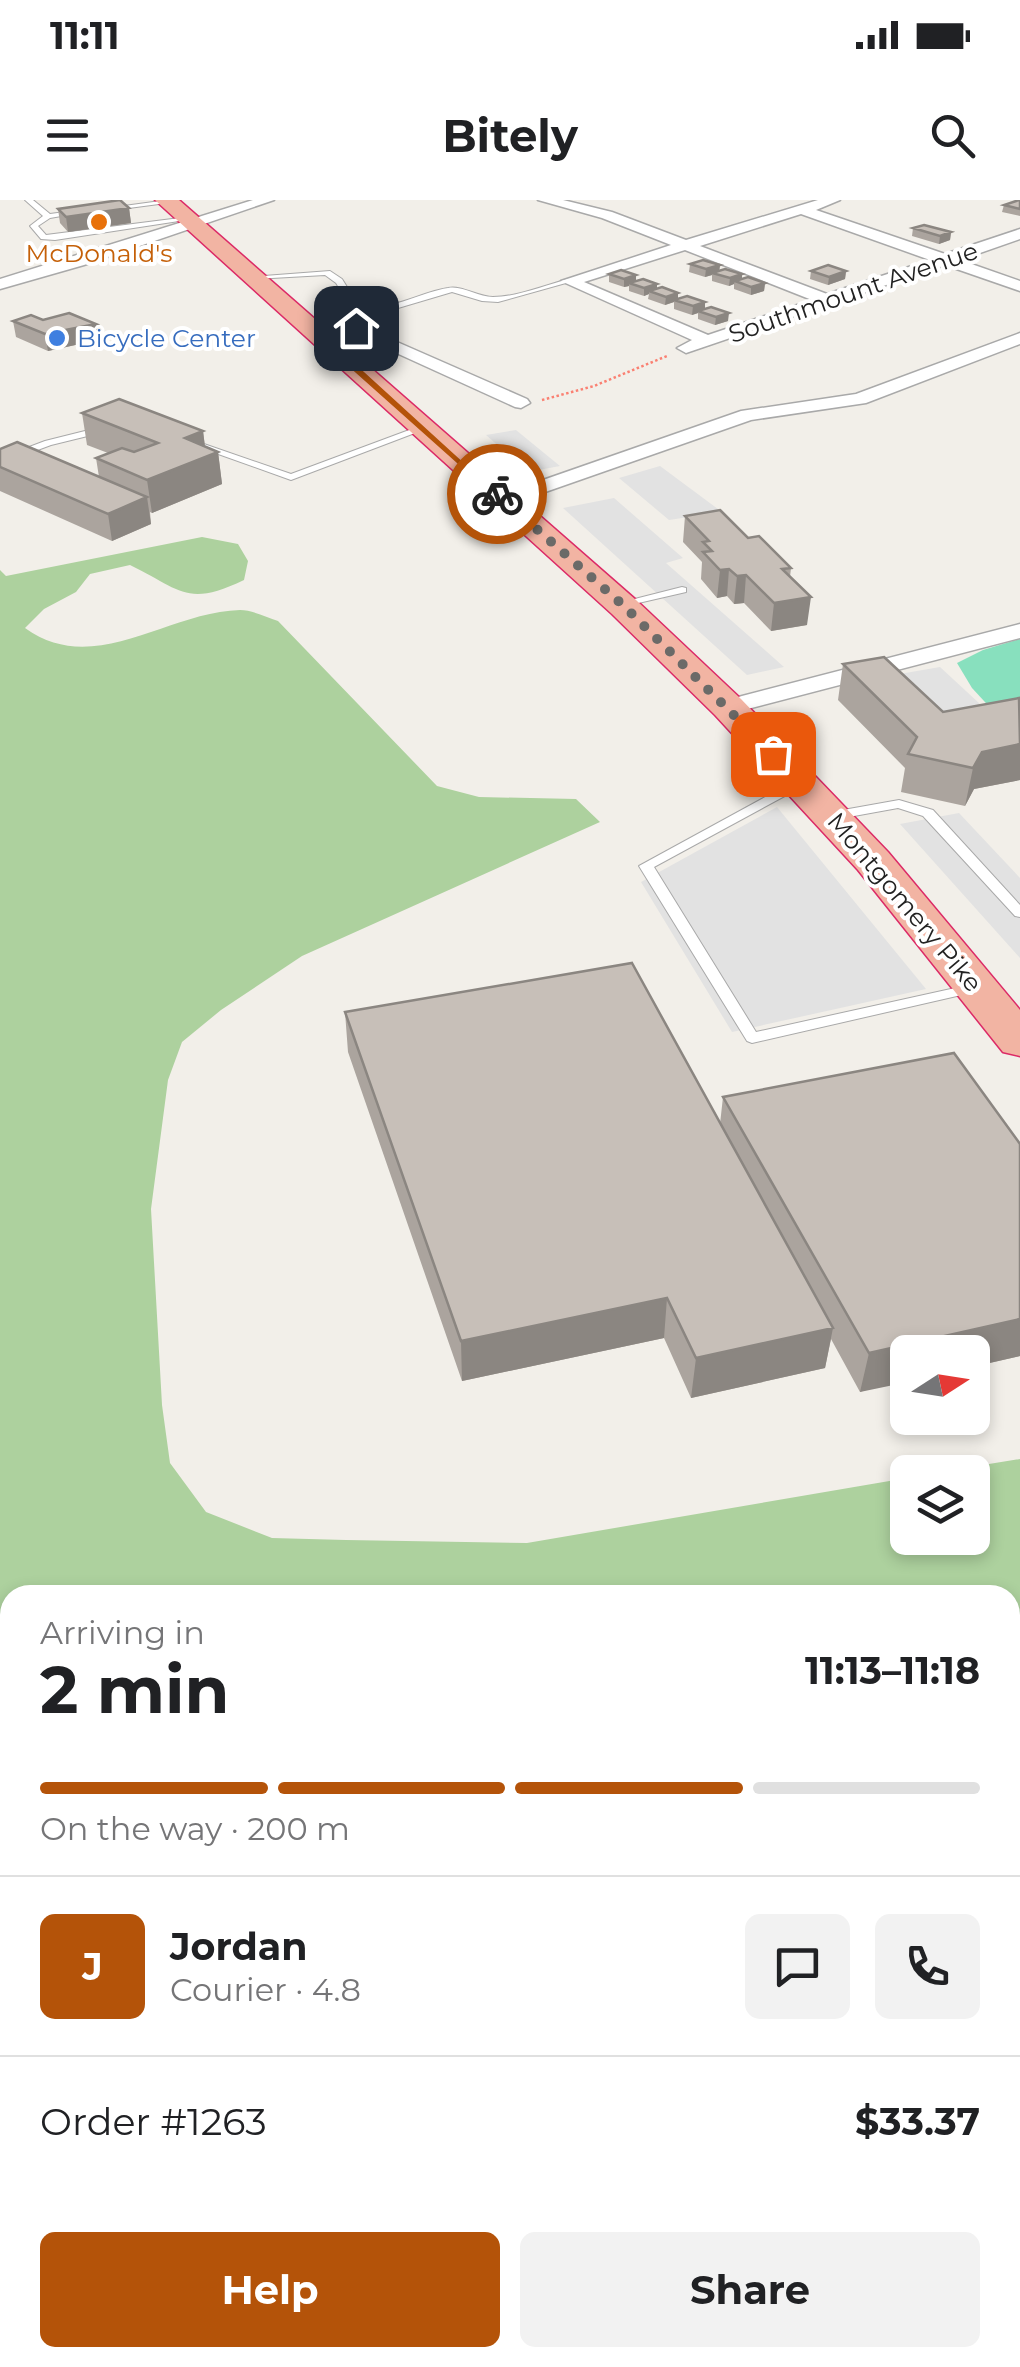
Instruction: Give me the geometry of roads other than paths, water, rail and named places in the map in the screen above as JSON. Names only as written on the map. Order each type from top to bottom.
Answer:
[{"type":"highway","name":"Montgomery Pike","points":[[169,201],[620,604],[728,707],[832,816],[1020,1042]]},
{"type":"street","points":[[0,284],[266,200]]},
{"type":"street","points":[[545,200],[607,216],[826,300]]},
{"type":"street","points":[[772,200],[1020,286]]},
{"type":"street","points":[[568,281],[833,200]]},
{"type":"street","name":"Southmount Avenue","points":[[686,348],[1020,234]]},
{"type":"street","points":[[568,281],[708,341]]},
{"type":"street","points":[[314,331],[372,336],[521,403]]},
{"type":"street","points":[[504,500],[748,415],[860,400],[1020,338]]},
{"type":"street","points":[[728,707],[1020,631]]},
{"type":"lane","points":[[29,200],[48,216]]},
{"type":"lane","points":[[100,210],[169,201]]},
{"type":"lane","points":[[118,207],[138,210],[153,224]]},
{"type":"lane","points":[[83,212],[48,216],[34,222],[34,226],[44,237],[104,254]]},
{"type":"lane","points":[[55,238],[190,222]]},
{"type":"lane","points":[[253,277],[327,273],[339,281],[354,305],[380,310],[452,289],[490,300],[568,281]]},
{"type":"lane","points":[[0,461],[78,434],[124,428]]},
{"type":"lane","points":[[184,440],[290,477],[423,428]]},
{"type":"lane","points":[[620,604],[682,590]]},
{"type":"lane","points":[[800,782],[646,866],[752,1038],[978,987]]},
{"type":"lane","points":[[832,816],[899,804],[928,813],[1020,913]]},
{"type":"place","name":"McDonald's","points":[[99,222]]},
{"type":"place","name":"Bicycle Center","points":[[57,338]]}]
